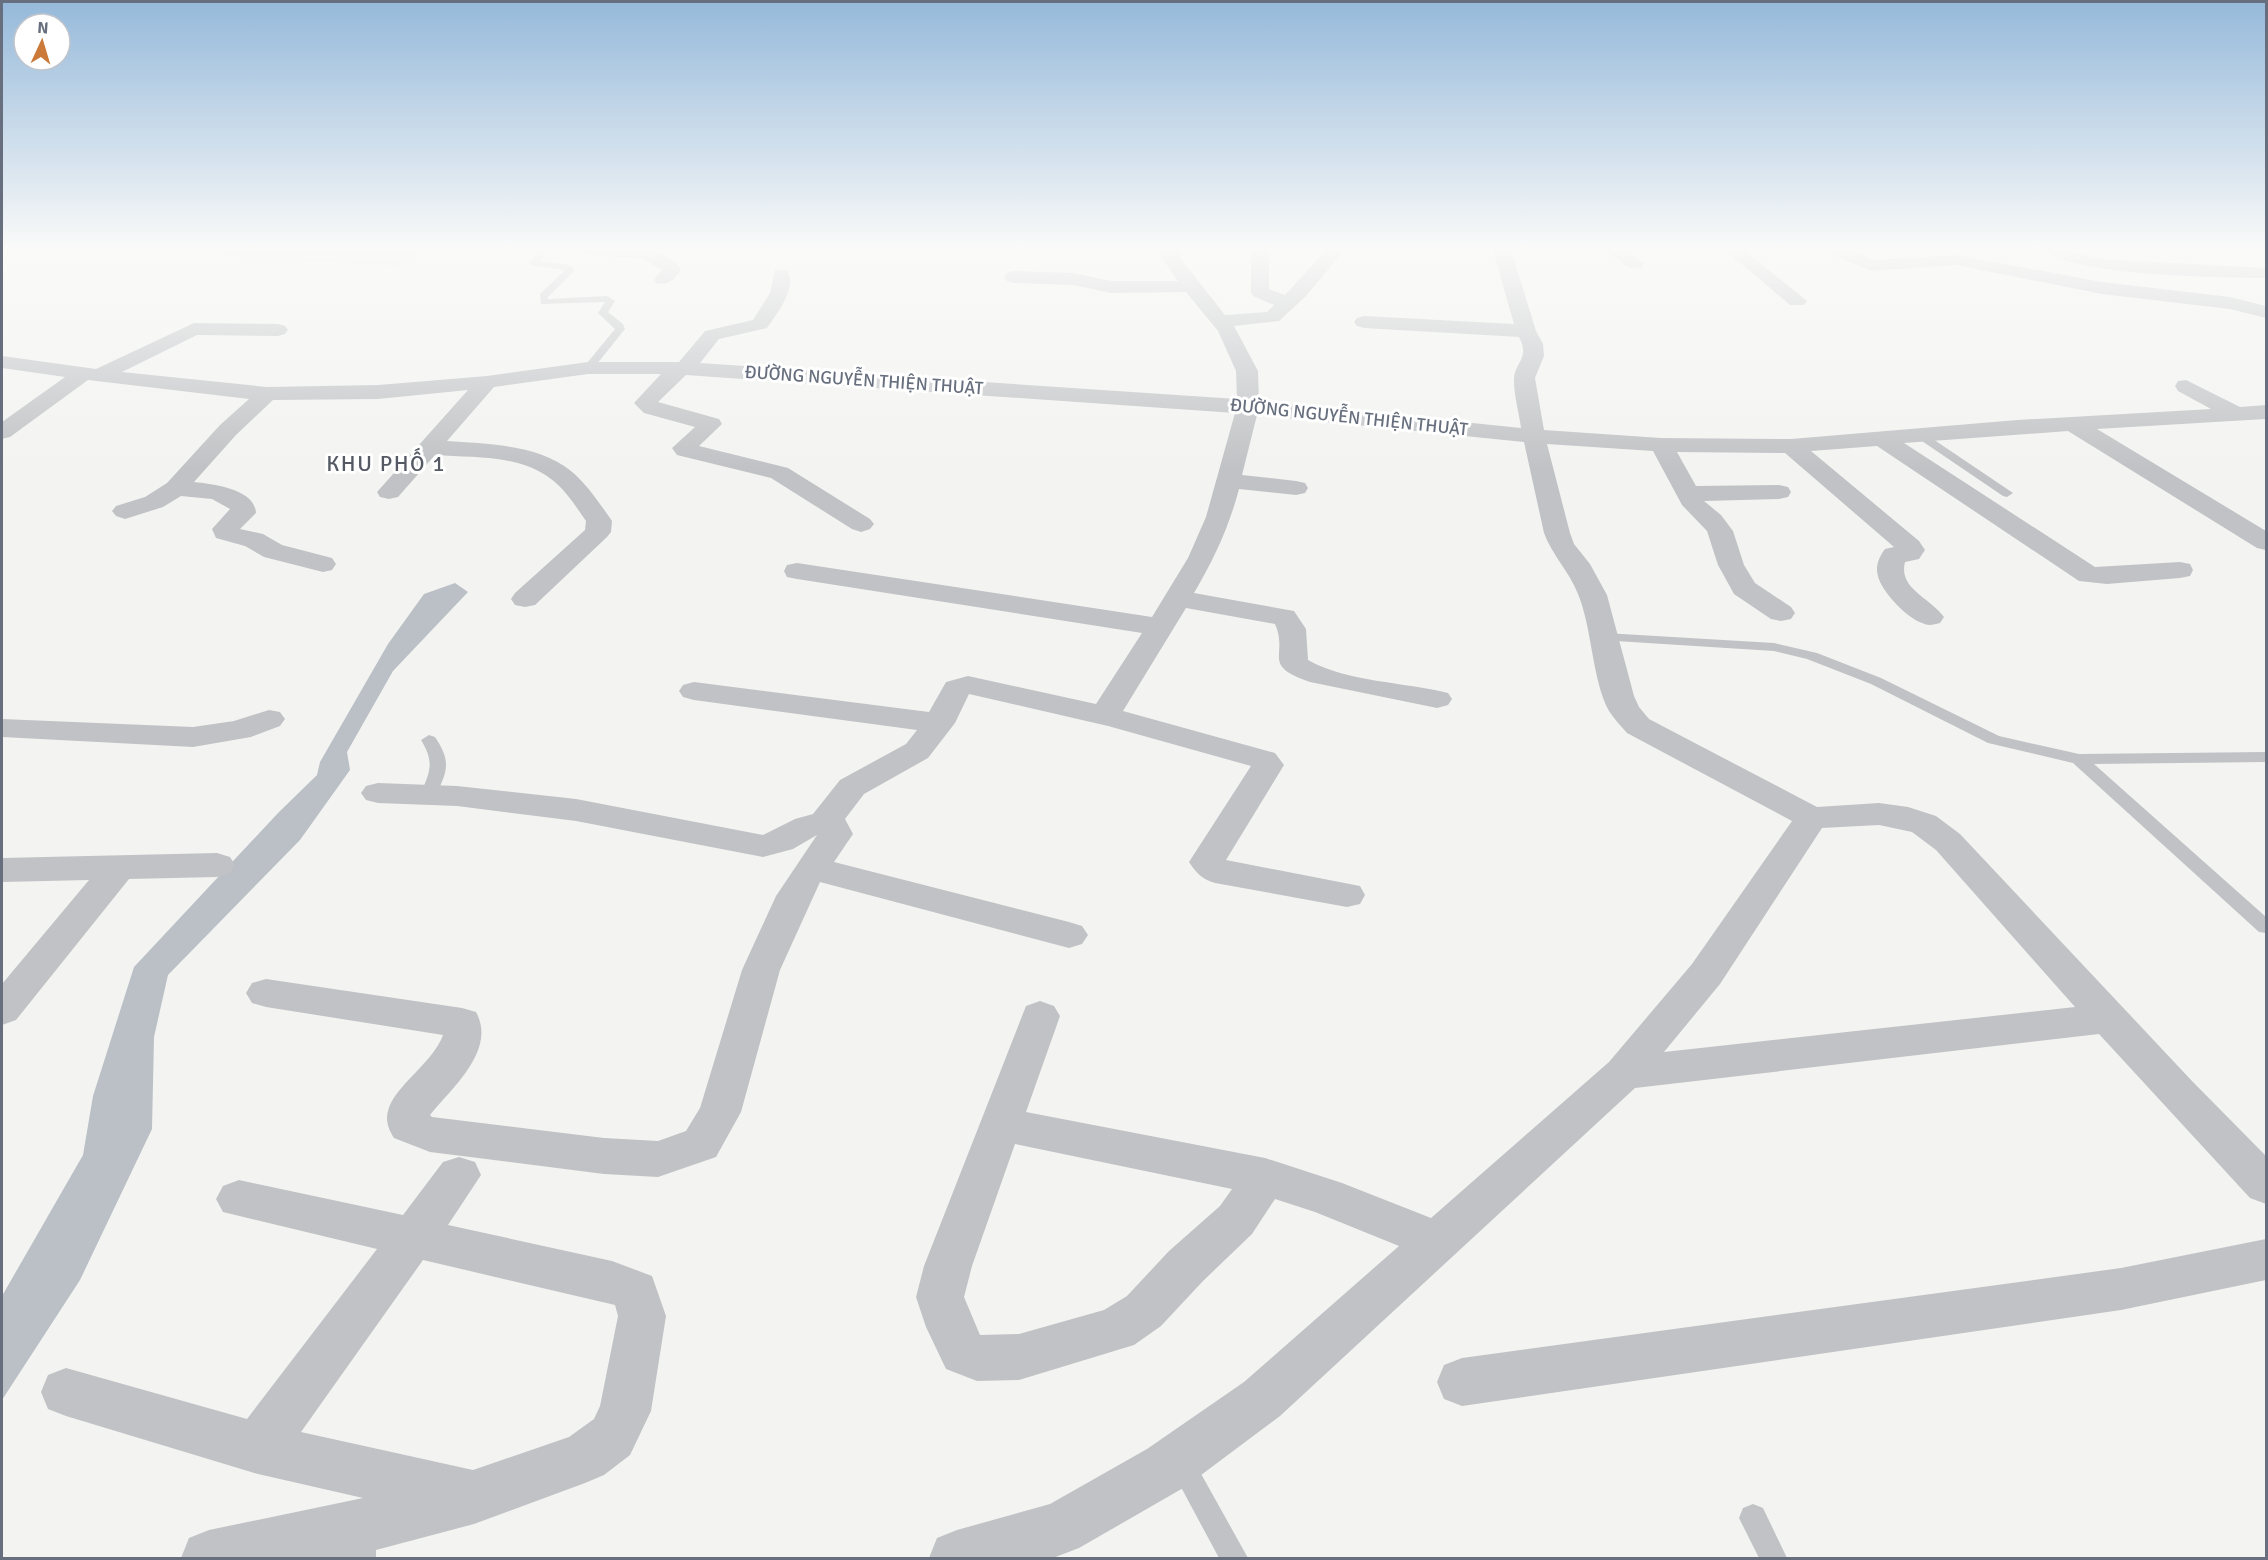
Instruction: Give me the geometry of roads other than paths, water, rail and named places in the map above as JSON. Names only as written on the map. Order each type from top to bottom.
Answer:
[{"type":"street","points":[[207,328],[215,323]]},
{"type":"street","points":[[761,323],[712,335],[645,403],[652,408],[711,424],[684,448],[685,450],[779,473],[861,524]]},
{"type":"street","points":[[1104,716],[1201,558],[1219,517],[1248,407],[1247,371],[1227,330],[1221,323]]},
{"type":"street","points":[[1378,323],[1526,331]]},
{"type":"street","points":[[1524,323],[1533,344],[1534,356],[1524,378],[1550,508],[1562,546],[1577,564],[1593,595],[1623,710],[1638,726],[1812,818],[1879,814],[1908,818],[1924,824],[1948,842],[2177,1093],[2266,1185]]},
{"type":"street","points":[[2,432],[93,374],[189,330],[207,328],[278,330]]},
{"type":"street","name":"ĐƯỜNG NGUYỄN THIỆN THUẬT","points":[[12,363],[267,394],[378,392],[487,382],[588,368],[681,369],[1098,395],[1661,446],[1791,446],[2073,424],[2266,412]]},
{"type":"street","points":[[2,377],[12,363]]},
{"type":"street","points":[[389,492],[487,382]]},
{"type":"street","points":[[2186,386],[2237,414]]},
{"type":"street","points":[[125,511],[154,502],[176,488],[228,430],[267,394]]},
{"type":"street","points":[[2073,424],[2266,542]]},
{"type":"street","points":[[1882,439],[2089,575],[2107,576],[2180,570]]},
{"type":"street","points":[[1661,446],[1687,494],[1720,531],[1731,565],[1744,588],[1780,613]]},
{"type":"street","points":[[1791,446],[1910,547],[1912,550],[1910,553],[1894,555],[1889,574],[1901,592],[1930,617]]},
{"type":"street","points":[[429,447],[502,454],[545,464],[562,475],[598,521],[598,532],[525,599]]},
{"type":"street","points":[[1228,481],[1296,488]]},
{"type":"street","points":[[176,488],[218,492],[243,506],[243,513],[225,529],[225,533],[254,540],[273,551],[323,564]]},
{"type":"street","points":[[1687,494],[1779,492]]},
{"type":"street","points":[[797,571],[1159,627]]},
{"type":"street","points":[[1177,597],[1284,617],[1289,621],[1293,631],[1293,662],[1298,668],[1318,675],[1437,699]]},
{"type":"street","points":[[823,824],[852,788],[917,751],[939,723],[957,688],[968,685],[1104,716],[1264,760],[1268,765],[1243,802],[1208,862],[1209,866],[1215,871],[1347,895]]},
{"type":"street","points":[[694,692],[939,723]]},
{"type":"street","points":[[2,728],[193,737],[240,730],[269,718]]},
{"type":"street","points":[[266,993],[462,1023],[463,1035],[458,1053],[410,1111],[409,1126],[429,1134],[482,1142],[604,1156],[658,1159],[701,1144],[720,1112],[761,970],[794,896],[836,834],[834,827],[810,824],[784,842],[763,846],[576,810],[428,795],[378,793]]},
{"type":"street","points":[[957,1558],[1060,1529],[1180,1459],[1262,1399],[1624,1073],[1707,974],[1812,818]]},
{"type":"street","points":[[2,870],[218,865]]},
{"type":"street","points":[[2,1010],[119,867]]},
{"type":"street","points":[[811,868],[1069,934]]},
{"type":"street","points":[[1040,1016],[948,1266],[940,1297],[950,1327],[964,1353],[976,1358],[1019,1357],[1117,1329],[1144,1311],[1186,1266],[1236,1220],[1266,1177]]},
{"type":"street","points":[[1624,1073],[2110,1018]]},
{"type":"street","points":[[1000,1124],[1266,1177],[1326,1196],[1438,1241]]},
{"type":"street","points":[[258,1448],[459,1175]]},
{"type":"street","points":[[209,1558],[349,1544],[585,1456],[612,1437],[625,1411],[642,1316],[635,1291],[612,1282],[239,1199]]},
{"type":"street","points":[[1462,1382],[2121,1289],[2266,1260]]},
{"type":"street","points":[[66,1392],[258,1448],[474,1497]]},
{"type":"lane","points":[[588,368],[620,329],[616,323]]},
{"type":"lane","points":[[1920,435],[2007,493]]},
{"type":"lane","points":[[1605,637],[1774,647],[1812,656],[1876,681],[1994,740],[2079,759],[2266,757]]},
{"type":"lane","points":[[428,795],[439,766],[439,756],[429,740]]},
{"type":"lane","points":[[2079,759],[2266,927]]},
{"type":"lane","points":[[1180,1459],[1233,1558]]},
{"type":"lane","points":[[1753,1518],[1773,1558]]},
{"type":"district","name":"KHU PHỐ 1","points":[[386,463]]}]
